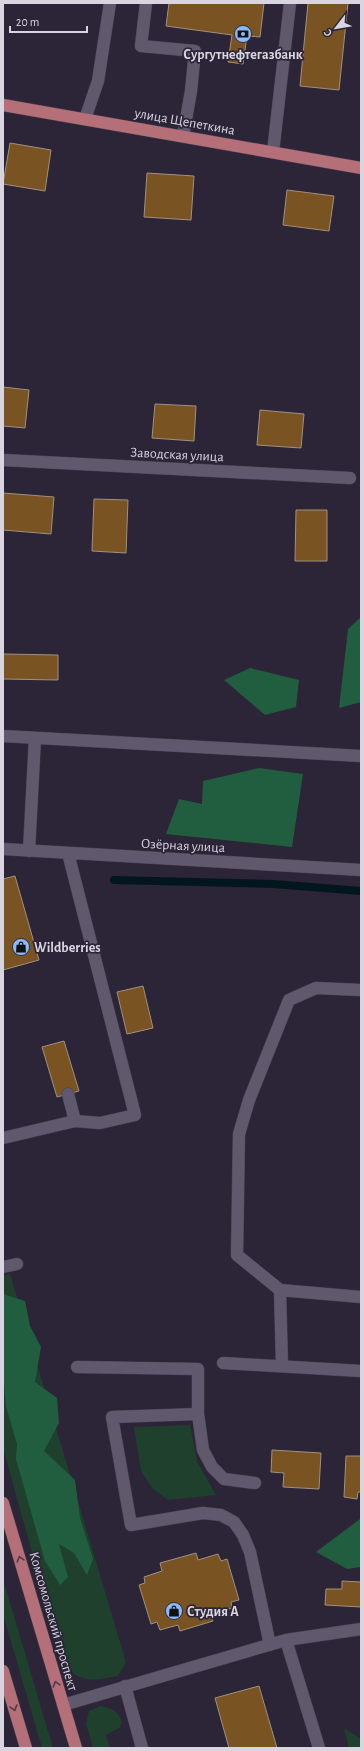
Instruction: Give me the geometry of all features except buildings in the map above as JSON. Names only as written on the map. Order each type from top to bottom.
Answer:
[{"type":"main road","name":"улица Щепеткина","points":[[3,106],[361,168]]},
{"type":"main road","name":"Комсомольский проспект","points":[[3,1502],[76,1748]]},
{"type":"main road","points":[[3,1670],[26,1748]]},
{"type":"street","points":[[85,119],[98,81],[110,3]]},
{"type":"street","points":[[146,3],[141,46],[195,51],[191,91],[183,136]]},
{"type":"street","points":[[272,152],[290,3]]},
{"type":"street","name":"Заводская улица","points":[[3,460],[350,478]]},
{"type":"street","points":[[3,736],[361,756]]},
{"type":"street","points":[[29,851],[35,738]]},
{"type":"street","name":"Озёрная улица","points":[[3,849],[361,870]]},
{"type":"street","points":[[3,1138],[75,1121],[100,1123],[135,1115],[68,853]]},
{"type":"street","points":[[361,990],[316,988],[289,1000],[249,1100],[239,1134],[237,1255],[280,1290],[361,1296]]},
{"type":"street","points":[[68,1094],[75,1121]]},
{"type":"street","points":[[3,1266],[17,1264]]},
{"type":"street","points":[[280,1290],[282,1366]]},
{"type":"street","points":[[223,1364],[361,1371]]},
{"type":"street","points":[[77,1367],[198,1370],[198,1414],[203,1450],[212,1467],[224,1479],[255,1483]]},
{"type":"street","points":[[198,1414],[112,1417],[131,1524],[203,1513],[222,1515],[234,1522],[243,1535],[250,1552],[270,1645]]},
{"type":"street","points":[[63,1705],[286,1640],[361,1630]]},
{"type":"street","points":[[286,1640],[319,1748]]},
{"type":"street","points":[[124,1686],[142,1748]]},
{"type":"green space","points":[[361,617],[361,702],[339,708],[348,629]]},
{"type":"green space","points":[[250,668],[299,680],[296,707],[265,715],[224,680]]},
{"type":"green space","points":[[259,768],[303,774],[292,847],[166,834],[179,799],[202,804],[203,781]]},
{"type":"green space","points":[[10,1274],[126,1662],[118,1676],[101,1679],[82,1678],[70,1671],[63,1664],[3,1448],[3,1276]]},
{"type":"green space","points":[[3,1294],[25,1301],[30,1326],[41,1347],[35,1382],[57,1398],[59,1423],[44,1451],[75,1480],[80,1518],[93,1559],[87,1575],[74,1553],[59,1544],[68,1577],[60,1585],[45,1561],[16,1459],[17,1444],[6,1407],[3,1373]]},
{"type":"green space","points":[[190,1425],[197,1461],[216,1495],[168,1500],[153,1489],[141,1471],[134,1427]]},
{"type":"green space","points":[[360,1519],[361,1567],[347,1569],[316,1552]]},
{"type":"green space","points":[[3,1579],[53,1748],[42,1748],[3,1614]]},
{"type":"green space","points":[[100,1706],[117,1713],[122,1723],[119,1728],[106,1735],[110,1748],[93,1748],[86,1724],[89,1711]]},
{"type":"green space","points":[[344,1728],[361,1739],[361,1748],[349,1748]]},
{"type":"waterway","points":[[114,880],[273,884],[361,891]]},
{"type":"place","name":"Сургутнефтегазбанк","points":[[243,34]]},
{"type":"place","name":"Wildberries","points":[[21,947]]},
{"type":"place","name":"Студия А","points":[[174,1611]]}]
